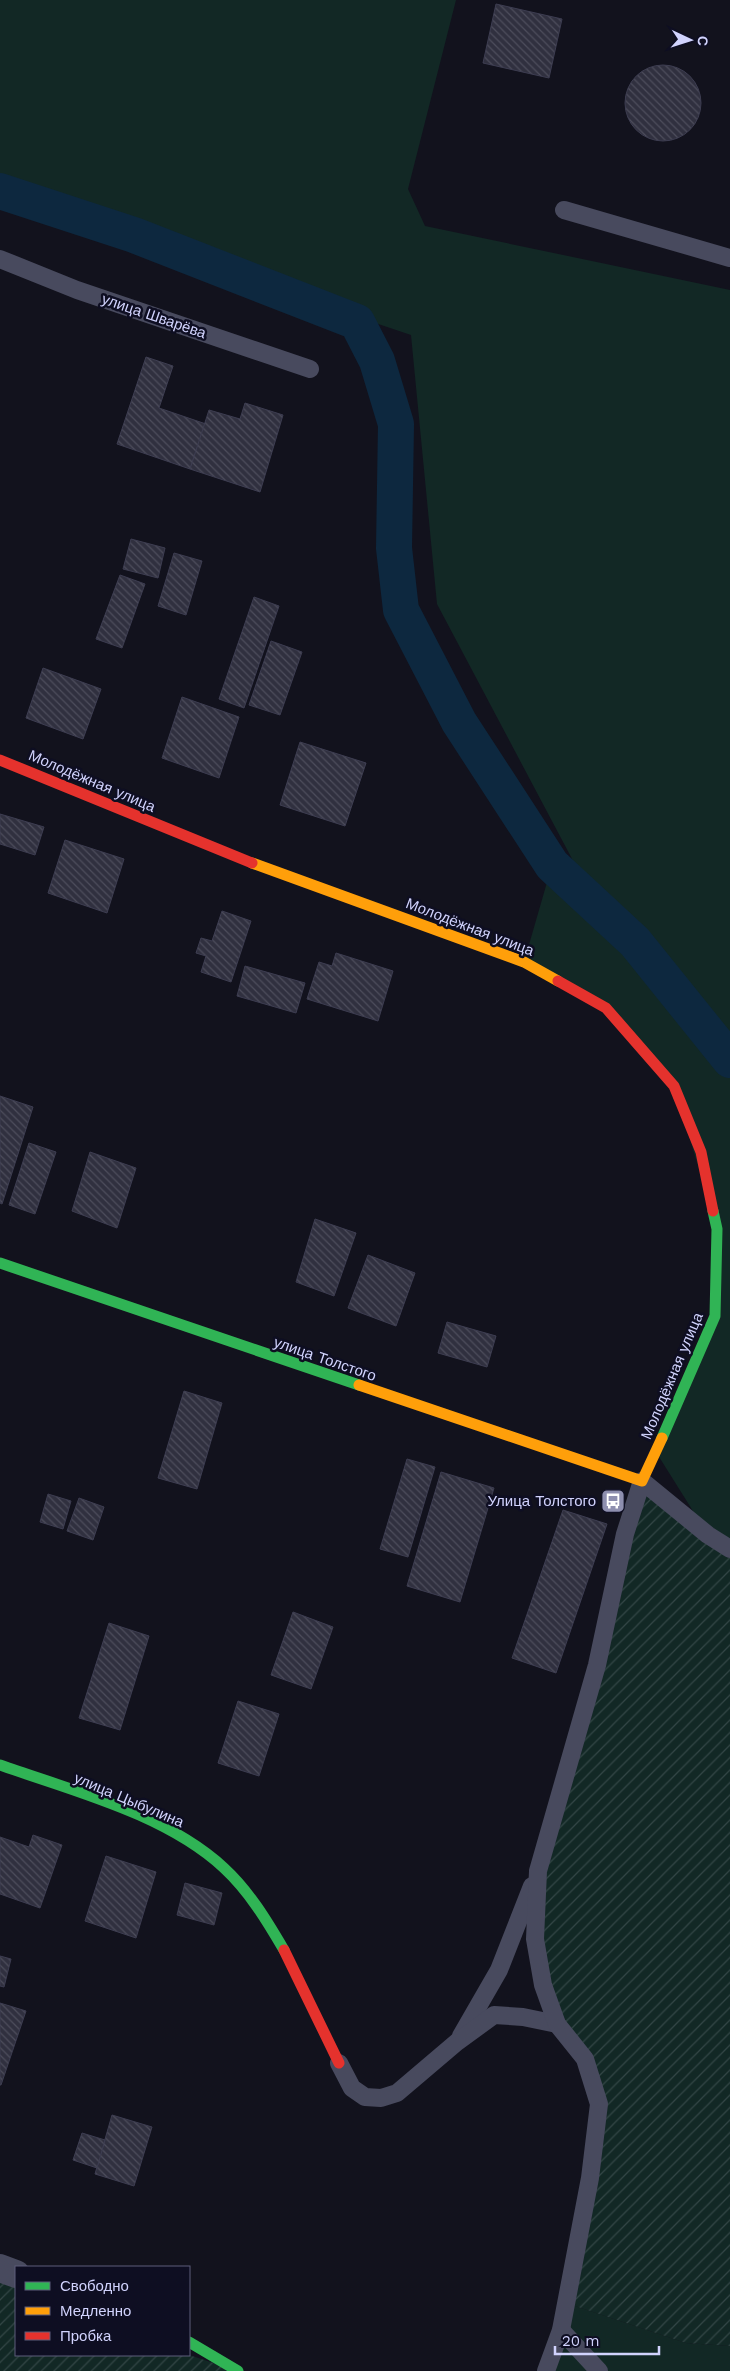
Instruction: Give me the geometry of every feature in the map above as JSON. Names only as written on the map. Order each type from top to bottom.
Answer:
[{"type":"street","name":"Молодёжная улица","points":[[0,760],[224,853],[524,962],[606,1008],[674,1086],[701,1152],[717,1229],[715,1316],[678,1405],[642,1481]]},
{"type":"street","name":"улица Толстого","points":[[0,1263],[642,1481]]},
{"type":"street","name":"улица Цыбулина","points":[[0,1765],[144,1819],[192,1844],[223,1867],[248,1896],[288,1956],[339,2063]]},
{"type":"street","points":[[0,2268],[15,2274]]},
{"type":"street","points":[[190,2343],[238,2371]]},
{"type":"lane","points":[[564,210],[730,258]]},
{"type":"lane","name":"улица Шварёва","points":[[0,260],[77,290],[310,368]]},
{"type":"lane","points":[[457,2042],[499,1970],[538,1872],[597,1665],[626,1534],[642,1481],[708,1535],[730,1549]]},
{"type":"lane","points":[[538,1872],[535,1939],[543,1985],[557,2024],[585,2059],[599,2104],[590,2178],[561,2330],[546,2371]]},
{"type":"lane","points":[[339,2063],[352,2088],[365,2097],[381,2098],[397,2093],[457,2042],[494,2015],[523,2016],[557,2024]]},
{"type":"lane","points":[[561,2330],[598,2371]]},
{"type":"green space","points":[[0,0],[456,0],[408,189],[425,226],[730,290],[730,1549],[708,1535],[656,1452],[715,1315],[717,1229],[674,1086],[606,1008],[524,962],[552,865],[597,906],[437,604],[411,335],[0,197]]},
{"type":"green space","points":[[642,1481],[730,1549],[730,2346],[686,2343],[566,2303],[599,2104],[543,1985],[538,1871]]},
{"type":"green space","points":[[0,2268],[15,2274],[15,2356],[190,2355],[238,2371],[0,2371]]},
{"type":"green space","points":[[566,2303],[686,2343],[730,2346],[730,2371],[545,2371]]},
{"type":"building","points":[[496,4],[562,19],[549,78],[483,63]]},
{"type":"building","points":[[656,65],[670,65],[684,71],[695,82],[701,96],[698,118],[690,130],[670,141],[656,141],[642,135],[631,124],[625,110],[625,96],[631,82],[642,71]]},
{"type":"building","points":[[146,357],[173,366],[159,408],[206,424],[190,469],[117,444]]},
{"type":"building","points":[[245,403],[283,415],[260,492],[190,469],[209,410],[240,419]]},
{"type":"building","points":[[131,539],[165,548],[158,578],[123,569]]},
{"type":"building","points":[[174,553],[202,561],[186,615],[158,606]]},
{"type":"building","points":[[120,575],[145,584],[122,648],[96,639]]},
{"type":"building","points":[[254,597],[279,606],[244,708],[219,699]]},
{"type":"building","points":[[271,641],[302,652],[280,715],[249,705]]},
{"type":"building","points":[[43,668],[101,689],[83,739],[26,718]]},
{"type":"building","points":[[182,697],[239,717],[219,778],[162,758]]},
{"type":"building","points":[[300,742],[366,763],[345,826],[280,805]]},
{"type":"building","points":[[0,814],[44,827],[35,855],[0,844]]},
{"type":"building","points":[[65,840],[124,859],[107,913],[48,893]]},
{"type":"building","points":[[222,911],[251,921],[231,982],[201,972],[206,956],[196,953],[201,938],[212,941]]},
{"type":"building","points":[[336,953],[393,971],[378,1021],[307,999],[319,962],[332,966]]},
{"type":"building","points":[[245,966],[305,983],[296,1013],[237,996]]},
{"type":"building","points":[[0,1096],[33,1107],[2,1204],[0,1203]]},
{"type":"building","points":[[29,1143],[56,1152],[35,1214],[9,1205]]},
{"type":"building","points":[[90,1152],[136,1168],[117,1228],[72,1211]]},
{"type":"building","points":[[315,1219],[356,1233],[334,1296],[296,1282]]},
{"type":"building","points":[[368,1255],[415,1273],[396,1326],[348,1308]]},
{"type":"building","points":[[447,1322],[496,1336],[487,1367],[438,1353]]},
{"type":"building","points":[[184,1391],[222,1403],[197,1489],[158,1478]]},
{"type":"building","points":[[407,1459],[435,1467],[408,1557],[380,1549]]},
{"type":"building","points":[[441,1472],[494,1488],[460,1602],[407,1586]]},
{"type":"building","points":[[48,1494],[71,1501],[63,1529],[40,1522]]},
{"type":"building","points":[[79,1498],[104,1507],[93,1540],[67,1531]]},
{"type":"building","points":[[563,1510],[607,1524],[556,1673],[512,1658]]},
{"type":"building","points":[[293,1612],[333,1627],[311,1689],[271,1675]]},
{"type":"building","points":[[109,1623],[149,1636],[120,1730],[79,1718]]},
{"type":"building","points":[[238,1701],[279,1714],[259,1776],[218,1763]]},
{"type":"building","points":[[33,1835],[62,1845],[40,1908],[0,1894],[0,1837],[29,1847]]},
{"type":"building","points":[[106,1856],[156,1872],[136,1938],[85,1921]]},
{"type":"building","points":[[185,1883],[222,1893],[214,1925],[177,1915]]},
{"type":"building","points":[[0,1956],[11,1959],[4,1987],[0,1986]]},
{"type":"building","points":[[0,2003],[26,2011],[1,2085],[0,2085]]},
{"type":"building","points":[[112,2115],[152,2127],[134,2186],[95,2174]]},
{"type":"building","points":[[82,2133],[105,2140],[97,2168],[73,2160]]},
{"type":"waterway","points":[[0,191],[134,235],[357,322],[377,361],[396,424],[394,548],[401,610],[459,722],[552,865],[635,942],[730,1060]]},
{"type":"traffic: fast","points":[[662,1438],[715,1316],[717,1229],[713,1211]]},
{"type":"traffic: fast","points":[[0,1263],[359,1385]]},
{"type":"traffic: fast","points":[[0,1765],[118,1806],[175,1833],[201,1849],[242,1886],[284,1950]]},
{"type":"traffic: fast","points":[[190,2343],[238,2371]]},
{"type":"traffic: slow","points":[[252,863],[524,962],[558,981]]},
{"type":"traffic: slow","points":[[359,1385],[642,1481],[662,1438]]},
{"type":"traffic: jam","points":[[0,760],[252,863]]},
{"type":"traffic: jam","points":[[558,981],[606,1008],[674,1086],[701,1152],[713,1211]]},
{"type":"traffic: jam","points":[[284,1950],[339,2063]]},
{"type":"place","name":"Улица Толстого","points":[[613,1501]]}]
